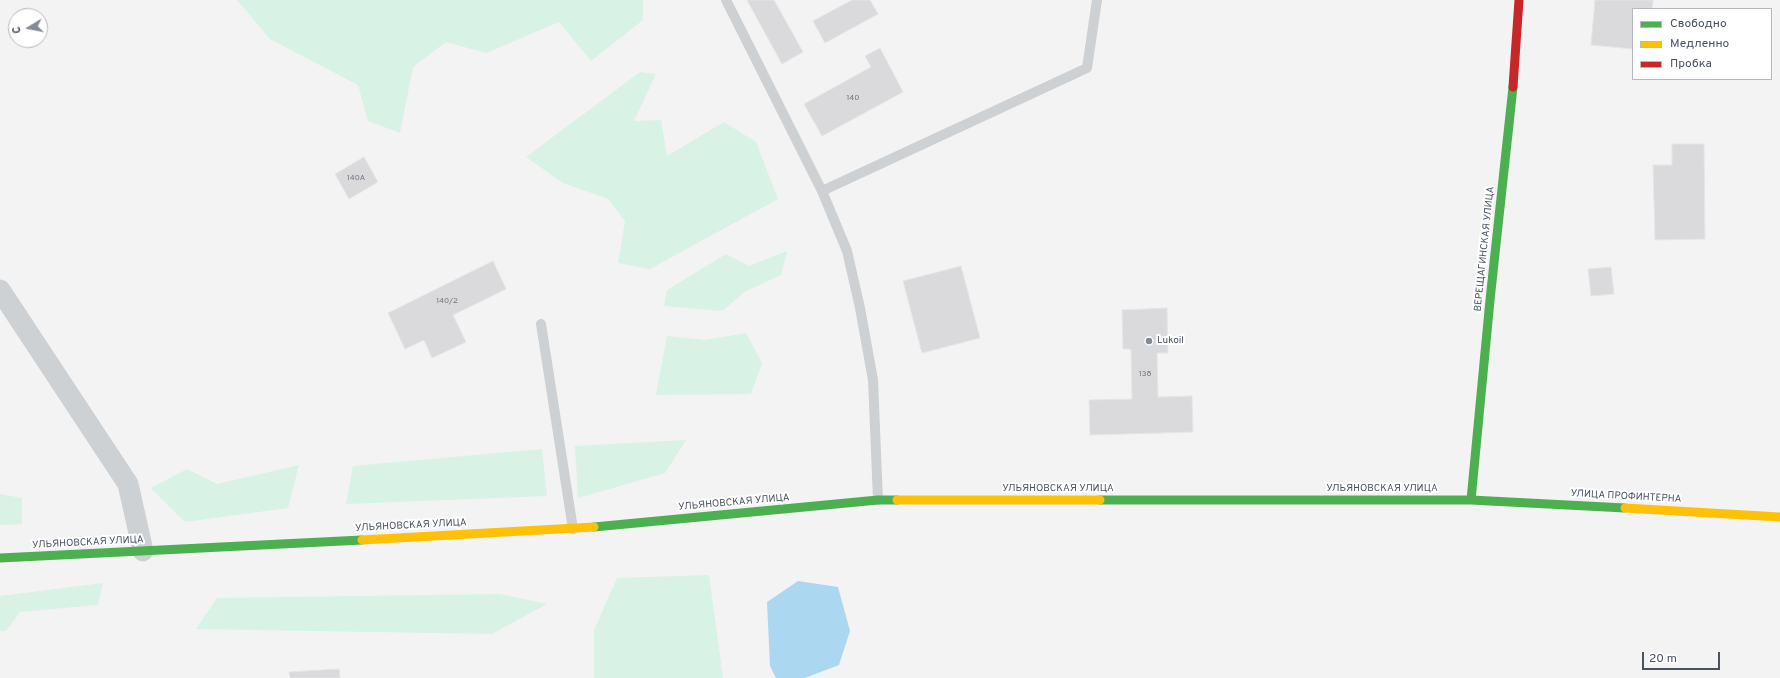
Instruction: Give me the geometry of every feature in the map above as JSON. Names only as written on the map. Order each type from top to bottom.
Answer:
[{"type":"main road","name":"ВЕРЕЩАГИНСКАЯ УЛИЦА","points":[[1471,500],[1490,300],[1512,102],[1519,0]]},
{"type":"main road","name":"УЛЬЯНОВСКАЯ УЛИЦА","points":[[0,558],[573,529],[878,500],[1471,500]]},
{"type":"main road","name":"УЛИЦА ПРОФИНТЕРНА","points":[[1471,500],[1780,517]]},
{"type":"street","points":[[0,290],[128,484],[144,551]]},
{"type":"lane","points":[[726,0],[822,190],[847,251],[860,308],[873,380],[878,500]]},
{"type":"lane","points":[[822,190],[1086,68],[1097,0]]},
{"type":"lane","points":[[541,324],[573,529]]},
{"type":"green space","points":[[237,0],[643,0],[643,20],[591,61],[559,22],[486,53],[446,42],[413,67],[400,133],[368,121],[358,85],[270,39]]},
{"type":"green space","points":[[640,72],[656,74],[634,121],[661,120],[667,156],[724,122],[756,142],[778,199],[650,269],[618,263],[625,221],[608,199],[563,183],[526,157]]},
{"type":"green space","points":[[787,251],[781,275],[746,291],[722,311],[664,306],[667,290],[726,254],[749,266]]},
{"type":"green space","points":[[746,333],[762,363],[751,394],[656,395],[667,336],[705,340]]},
{"type":"green space","points":[[686,440],[665,473],[578,498],[575,446]]},
{"type":"green space","points":[[542,449],[547,496],[346,504],[353,466]]},
{"type":"green space","points":[[299,465],[288,508],[185,522],[151,488],[187,469],[217,484]]},
{"type":"green space","points":[[0,494],[22,498],[22,524],[0,525]]},
{"type":"green space","points":[[709,575],[723,678],[594,678],[594,630],[617,578]]},
{"type":"green space","points":[[103,583],[98,605],[20,612],[6,631],[0,631],[0,596]]},
{"type":"green space","points":[[500,594],[547,604],[492,634],[196,629],[217,598]]},
{"type":"water","points":[[798,581],[838,587],[850,631],[839,665],[805,678],[776,678],[770,666],[767,602]]},
{"type":"building","points":[[747,0],[774,0],[803,52],[782,64]]},
{"type":"building","points":[[852,0],[870,0],[878,14],[825,43],[813,21]]},
{"type":"building","points":[[1595,0],[1653,0],[1652,8],[1632,8],[1632,49],[1591,45]]},
{"type":"building","points":[[880,48],[903,92],[822,136],[804,104],[871,67],[865,56]]},
{"type":"building","points":[[1672,144],[1704,144],[1705,239],[1655,240],[1653,165],[1672,165]]},
{"type":"building","points":[[364,157],[378,182],[349,199],[335,174]]},
{"type":"building","points":[[493,261],[506,289],[453,315],[466,342],[432,358],[424,340],[405,349],[388,313]]},
{"type":"building","points":[[961,266],[980,338],[922,353],[903,281]]},
{"type":"building","points":[[1611,267],[1614,294],[1591,296],[1588,269]]},
{"type":"building","points":[[1167,308],[1168,353],[1157,353],[1158,397],[1192,396],[1193,432],[1090,435],[1089,400],[1132,399],[1131,349],[1123,349],[1122,310]]},
{"type":"building","points":[[339,669],[340,678],[290,678],[289,672]]},
{"type":"traffic: fast","points":[[1471,500],[1490,300],[1513,87]]},
{"type":"traffic: fast","points":[[594,527],[878,500],[897,500]]},
{"type":"traffic: fast","points":[[1100,500],[1471,500],[1625,508]]},
{"type":"traffic: fast","points":[[0,558],[362,540]]},
{"type":"traffic: slow","points":[[897,500],[1100,500]]},
{"type":"traffic: slow","points":[[1625,508],[1780,517]]},
{"type":"traffic: slow","points":[[362,540],[594,527]]},
{"type":"traffic: jam","points":[[1513,87],[1519,0]]},
{"type":"place","name":"Lukoil","points":[[1149,341]]}]
